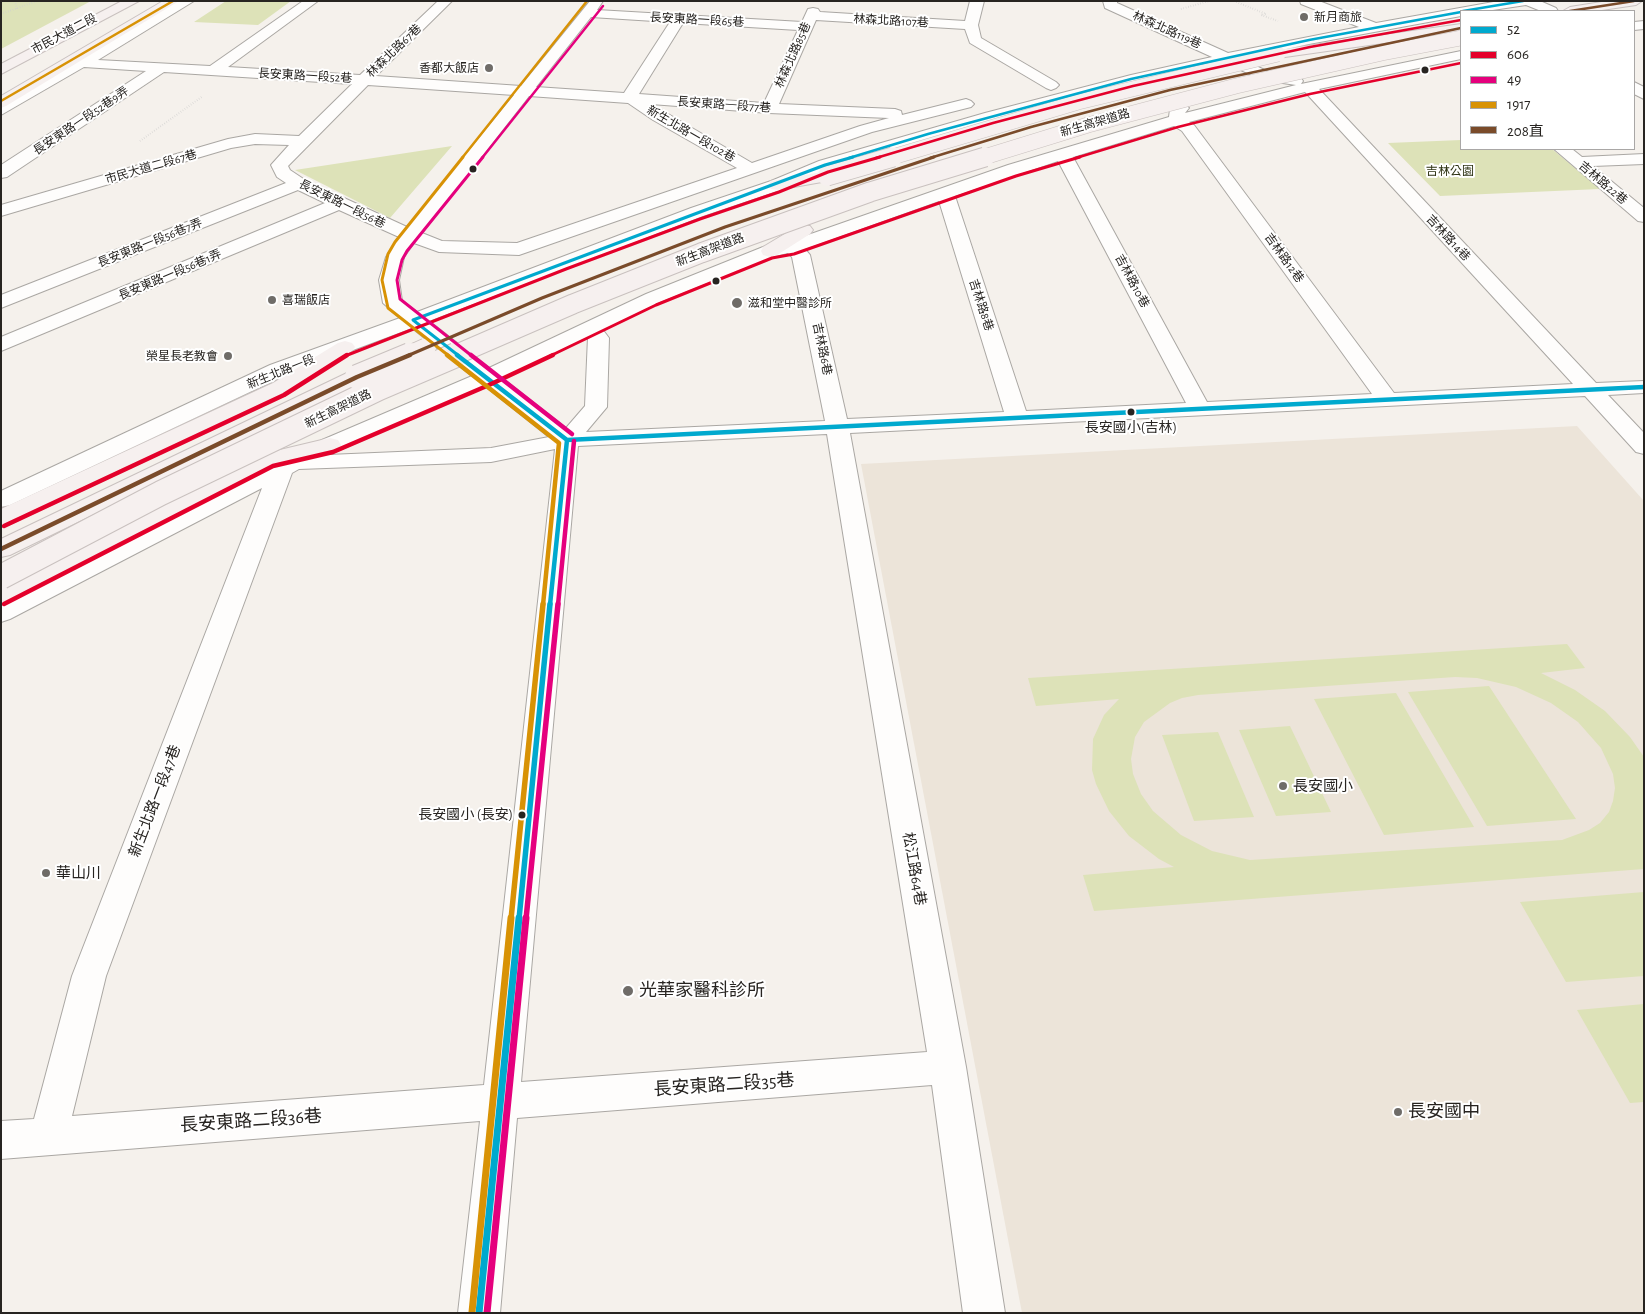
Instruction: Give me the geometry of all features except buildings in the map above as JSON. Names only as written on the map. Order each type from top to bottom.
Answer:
[{"type":"highway","points":[[1,68],[132,1]]},
{"type":"highway","points":[[1,89],[57,56],[142,1]]},
{"type":"highway","points":[[57,56],[166,1]]},
{"type":"highway","points":[[1,103],[173,1]]},
{"type":"highway","points":[[1577,10],[1636,1]]},
{"type":"highway","points":[[777,185],[827,176],[1078,102],[1278,54],[1460,28]]},
{"type":"highway","name":"新生高架道路","points":[[1,549],[357,377],[569,286],[725,227],[887,171],[1041,124],[1170,90],[1460,28]]},
{"type":"highway","points":[[770,251],[804,230],[953,179],[1097,135],[1323,77],[1415,56],[1460,40]]},
{"type":"highway","name":"新生高架道路","points":[[1,577],[161,493],[380,388],[573,304],[701,253],[870,192],[1088,125],[1236,86],[1382,53],[1460,40]]},
{"type":"highway","points":[[1,519],[281,388],[345,347]]},
{"type":"highway","points":[[1,597],[218,484],[271,459],[330,445]]},
{"type":"street","name":"市民大道二段","points":[[1,68],[126,1]]},
{"type":"street","points":[[1,110],[188,1]]},
{"type":"street","points":[[213,71],[312,1]]},
{"type":"street","name":"林森北路67巷","points":[[278,165],[446,1]]},
{"type":"street","name":"林森北路85巷","points":[[769,108],[817,1]]},
{"type":"street","points":[[977,1],[971,25],[975,40],[1051,85]]},
{"type":"street","name":"林森北路119巷","points":[[1110,1],[1110,5],[1268,77],[1294,81],[1396,62],[1413,65]]},
{"type":"street","points":[[1306,1],[1372,27]]},
{"type":"street","name":"新生北路一段","points":[[1468,10],[1525,1]]},
{"type":"street","points":[[1528,1],[1549,10]]},
{"type":"street","points":[[567,440],[486,378],[394,303],[389,280],[395,257],[410,236],[593,7]]},
{"type":"street","name":"長安東路一段65巷","points":[[593,7],[679,18],[808,21]]},
{"type":"street","name":"新生北路一段","points":[[1,500],[278,370],[345,347],[697,212],[777,185],[825,165],[982,118],[1131,79],[1320,37],[1460,11]]},
{"type":"street","points":[[630,98],[679,18]]},
{"type":"street","name":"林森北路107巷","points":[[808,21],[971,25]]},
{"type":"street","points":[[1015,93],[1209,49]]},
{"type":"street","points":[[1,613],[192,513],[330,445],[486,378],[653,298],[770,251],[792,247],[945,192],[1176,120],[1308,87],[1413,65],[1457,60]]},
{"type":"street","name":"長安東路一段52巷","points":[[83,63],[526,91]]},
{"type":"street","name":"長安東路一段52巷9弄","points":[[1,174],[161,68]]},
{"type":"street","points":[[1176,120],[1178,109],[1271,86],[1268,77]]},
{"type":"street","name":"吉林路14巷","points":[[1308,87],[1644,447]]},
{"type":"street","name":"長安東路一段77巷","points":[[526,91],[769,108],[922,115]]},
{"type":"street","name":"新生北路一段102巷","points":[[630,98],[659,117],[751,169]]},
{"type":"street","name":"長安東路一段56巷","points":[[278,165],[283,174],[298,184],[410,236],[439,246],[519,248],[866,129],[979,101]]},
{"type":"street","name":"吉林路12巷","points":[[1176,120],[1188,128],[1388,400]]},
{"type":"street","name":"市民大道二段67巷","points":[[4,207],[228,144],[255,138],[302,140]]},
{"type":"street","name":"吉林路22巷","points":[[1563,150],[1644,217]]},
{"type":"street","name":"吉林路10巷","points":[[1063,154],[1200,409]]},
{"type":"street","points":[[1578,162],[1644,159]]},
{"type":"street","name":"長安東路一段56巷7弄","points":[[1,302],[298,184]]},
{"type":"street","name":"吉林路8巷","points":[[945,192],[1017,418]]},
{"type":"street","name":"長安東路一段56巷1弄","points":[[1,345],[338,204]]},
{"type":"street","name":"吉林路6巷","points":[[792,247],[801,255],[838,427]]},
{"type":"street","points":[[478,1313],[567,440],[596,407],[599,338],[592,328]]},
{"type":"street","points":[[288,467],[491,455],[567,440],[1644,387]]},
{"type":"street","name":"松江路64巷","points":[[838,427],[948,1068],[984,1313]]},
{"type":"street","name":"新生北路一段47巷","points":[[48,1137],[89,976],[288,467]]},
{"type":"street","name":"長安東路二段35巷","points":[[500,1102],[948,1068]]},
{"type":"street","name":"長安東路二段36巷","points":[[1,1140],[500,1102]]},
{"type":"path","points":[[15,1],[17,9]]},
{"type":"path","points":[[1,14],[37,1]]},
{"type":"path","points":[[1234,1],[1266,14],[1262,15],[1320,37]]},
{"type":"path","points":[[140,141],[236,72]]},
{"type":"shaded area","name":"長安國小","points":[[1577,426],[1644,501],[1644,1313],[1022,1313],[861,464]]},
{"type":"green space","points":[[1,1],[91,1],[1,49]]},
{"type":"green space","points":[[226,1],[291,1],[258,25],[194,22]]},
{"type":"green space","name":"吉林公園","points":[[1460,140],[1460,150],[1553,150],[1600,189],[1440,196],[1388,143]]},
{"type":"green space","points":[[452,146],[390,218],[295,170]]},
{"type":"green space","points":[[1567,644],[1585,668],[1541,673],[1575,690],[1605,711],[1630,737],[1644,757],[1644,869],[1094,911],[1083,875],[1174,867],[1159,859],[1129,836],[1109,811],[1096,784],[1092,770],[1093,739],[1104,715],[1119,699],[1036,706],[1028,678]],"holes":[[[1455,677],[1477,678],[1516,687],[1551,703],[1578,722],[1601,748],[1613,774],[1615,788],[1609,812],[1600,823],[1589,830],[1562,840],[1250,860],[1212,851],[1181,835],[1153,811],[1141,794],[1133,774],[1131,759],[1135,737],[1144,722],[1170,703],[1182,698],[1198,695]]]},
{"type":"green space","points":[[1489,686],[1576,819],[1487,826],[1408,692]]},
{"type":"green space","points":[[1396,693],[1474,827],[1384,835],[1314,699]]},
{"type":"green space","points":[[1290,726],[1331,812],[1276,816],[1239,730]]},
{"type":"green space","points":[[1218,732],[1254,817],[1194,821],[1162,735]]},
{"type":"green space","points":[[1644,892],[1644,976],[1566,982],[1520,902]]},
{"type":"green space","points":[[1644,1004],[1644,1102],[1630,1103],[1577,1010]]},
{"type":"transit line","name":"1917","points":[[1,101],[173,1]]},
{"type":"transit line","name":"1917","points":[[472,1312],[559,443],[388,308],[382,280],[388,254],[395,242],[587,1]]},
{"type":"transit line","name":"52","points":[[1469,10],[1523,1]]},
{"type":"transit line","name":"208直","points":[[1576,10],[1634,1]]},
{"type":"transit line","name":"49","points":[[572,434],[400,299],[397,280],[402,260],[407,251],[603,6]]},
{"type":"transit line","name":"52","points":[[413,320],[825,165],[928,134],[1131,79],[1309,40],[1460,12]]},
{"type":"transit line","name":"606","points":[[4,526],[284,395],[348,354],[566,269],[779,192],[828,172],[993,123],[1133,86],[1310,47],[1460,20]]},
{"type":"transit line","name":"208直","points":[[1,549],[357,377],[542,298],[725,227],[887,171],[1031,127],[1170,90],[1460,28]]},
{"type":"transit line","name":"606","points":[[4,604],[273,466],[333,452],[489,385],[656,305],[772,258],[794,254],[1016,176],[1178,127],[1310,94],[1460,63]]},
{"type":"transit line","name":"52","points":[[413,320],[567,440]]},
{"type":"transit line","name":"52","points":[[567,440],[1644,387]]},
{"type":"transit line","name":"52","points":[[479,1313],[567,440]]},
{"type":"transit line","name":"49","points":[[487,1313],[574,441]]},
{"type":"place","name":"新月商旅","points":[[1304,17]]},
{"type":"place","name":"香都大飯店","points":[[489,68]]},
{"type":"place","name":"喜瑞飯店","points":[[272,300]]},
{"type":"place","name":"滋和堂中醫診所","points":[[737,303]]},
{"type":"place","name":"榮星長老教會","points":[[228,356]]},
{"type":"place","name":"長安國小(吉林)","points":[[1131,412]]},
{"type":"place","name":"長安國小","points":[[1283,786]]},
{"type":"place","name":"長安國小 (長安)","points":[[522,815]]},
{"type":"place","name":"華山川","points":[[46,873]]},
{"type":"place","name":"光華家醫科診所","points":[[628,991]]},
{"type":"place","name":"長安國中","points":[[1398,1112]]}]
